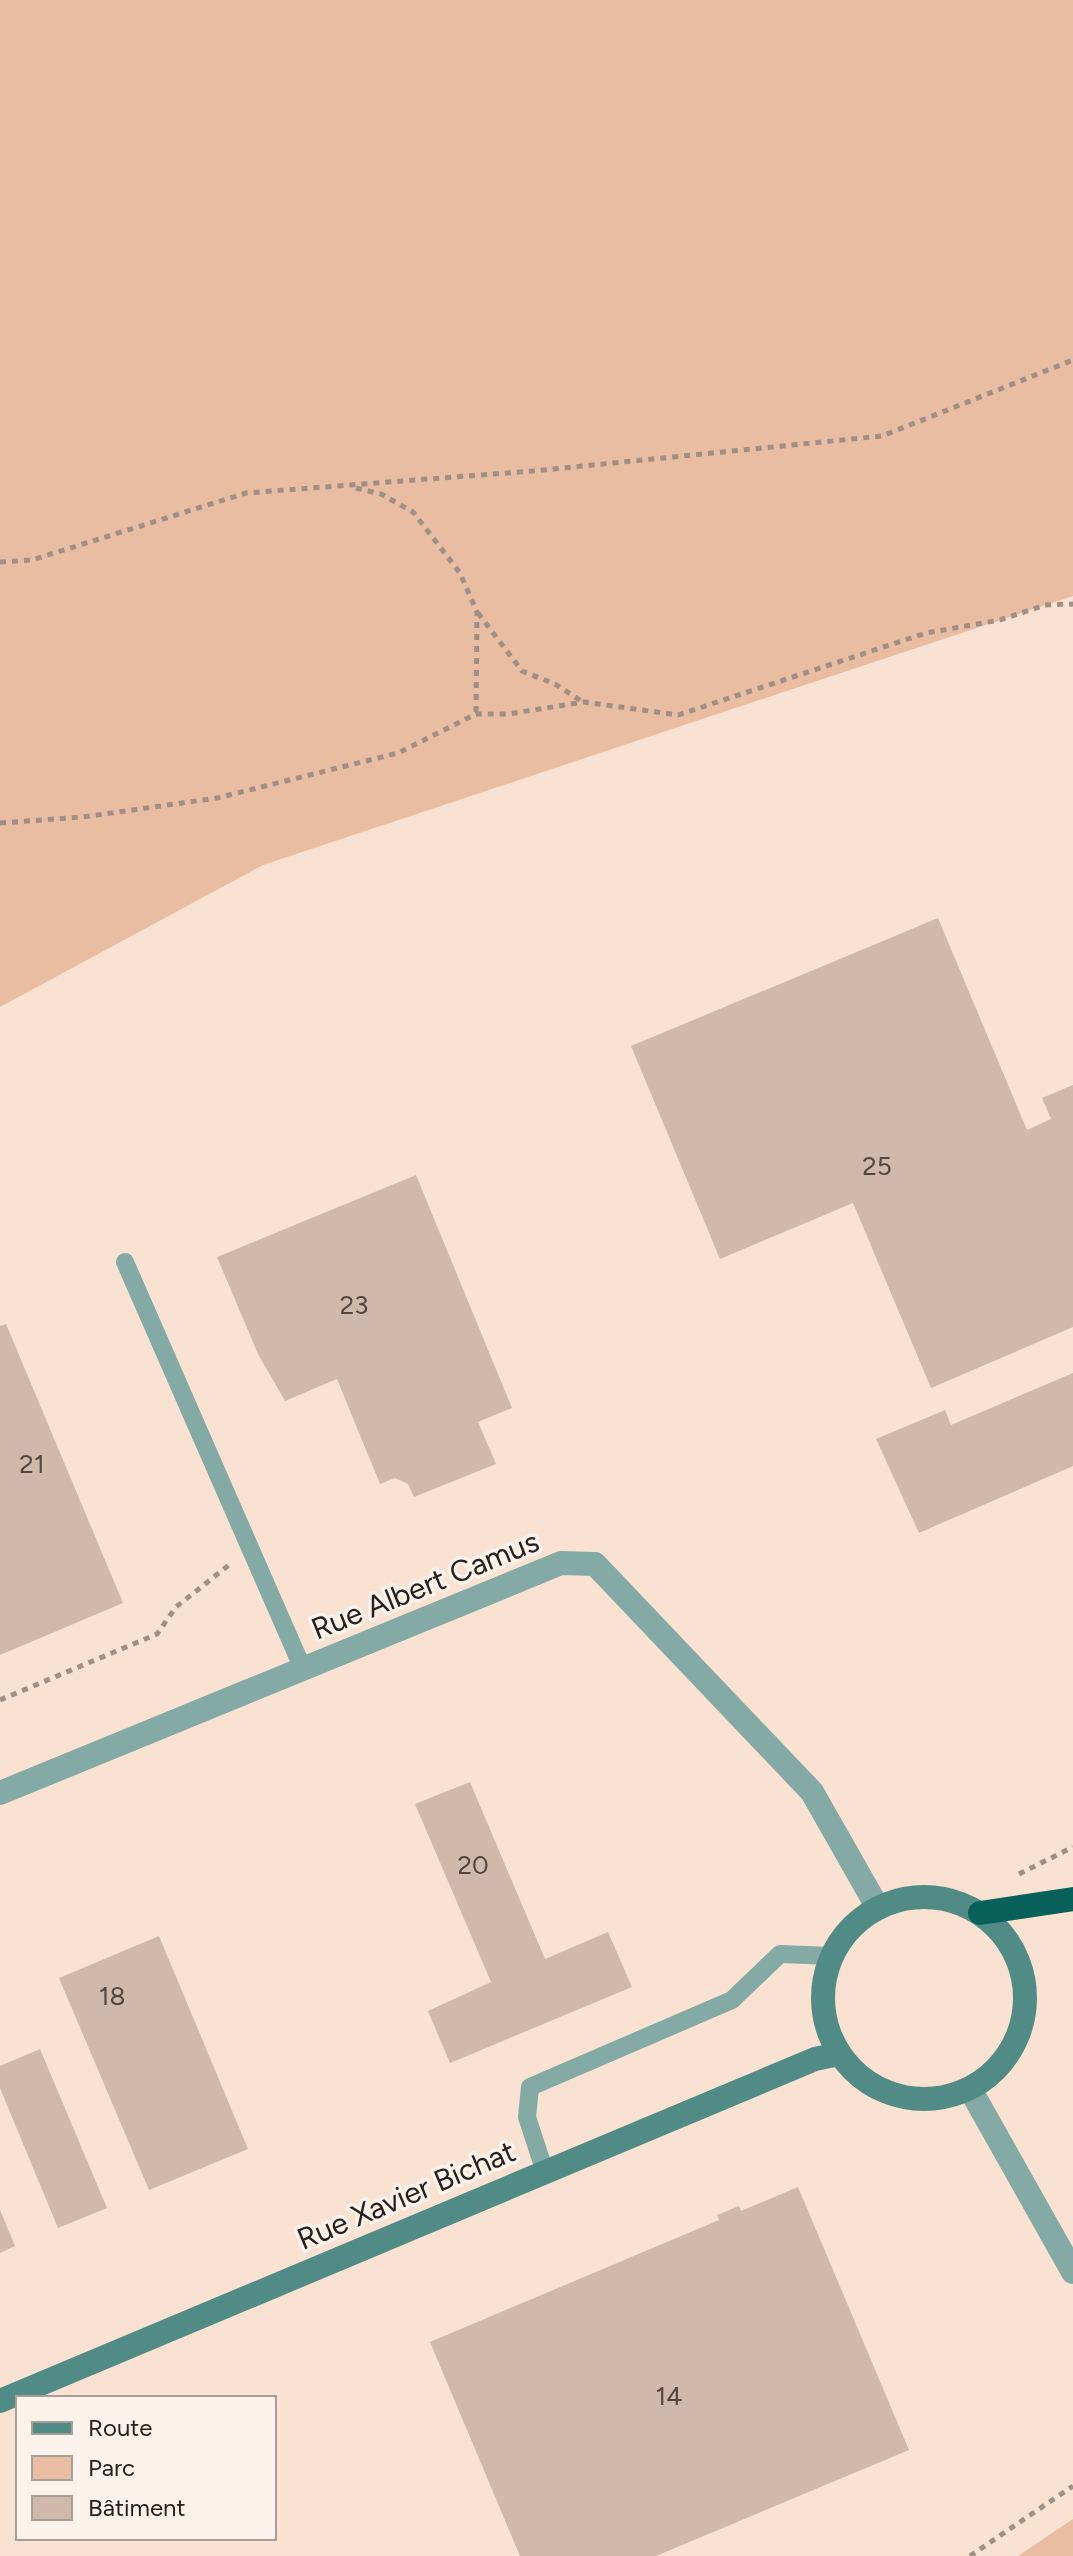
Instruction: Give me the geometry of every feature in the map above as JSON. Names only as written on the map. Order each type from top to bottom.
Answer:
[{"type":"highway","points":[[980,1913],[1073,1899]]},
{"type":"main road","points":[[933,1896],[961,1903],[980,1913],[1006,1937],[1022,1969],[1026,2004],[1018,2038],[999,2068],[970,2089],[934,2099],[898,2096],[864,2080],[839,2054],[825,2022],[823,2000],[832,1956],[851,1928],[878,1908],[905,1898],[933,1896]]},
{"type":"main road","name":"Rue Xavier Bichat","points":[[0,2401],[815,2059],[839,2054]]},
{"type":"street","name":"Rue Albert Camus","points":[[0,1793],[561,1563],[595,1564],[812,1792],[878,1908]]},
{"type":"street","points":[[970,2089],[1041,2210],[1073,2272]]},
{"type":"lane","points":[[125,1262],[303,1669]]},
{"type":"lane","points":[[545,2172],[527,2117],[530,2087],[732,2000],[780,1954],[832,1956]]},
{"type":"path","points":[[0,562],[32,560],[246,493],[347,487],[882,436],[1073,360]]},
{"type":"path","points":[[347,487],[381,494],[413,512],[460,573],[477,612],[522,671],[555,684],[584,702]]},
{"type":"path","points":[[0,823],[83,817],[217,798],[398,753],[476,714],[508,714],[584,702],[678,715],[926,633],[1000,620],[1045,605],[1073,604]]},
{"type":"path","points":[[476,714],[477,612]]},
{"type":"path","points":[[0,1700],[157,1634],[176,1607],[250,1548]]},
{"type":"path","points":[[970,2556],[1073,2486]]},
{"type":"green space","points":[[0,0],[1073,0],[1073,596],[263,865],[0,1007]]},
{"type":"green space","points":[[1073,2519],[1073,2556],[1018,2556]]},
{"type":"building","points":[[938,918],[1027,1130],[1051,1119],[1042,1098],[1073,1085],[1073,1327],[931,1388],[853,1203],[720,1259],[631,1046]]},
{"type":"building","points":[[416,1175],[512,1408],[478,1422],[496,1464],[414,1497],[408,1484],[395,1478],[380,1484],[337,1379],[285,1401],[258,1354],[217,1257]]},
{"type":"building","points":[[6,1324],[123,1603],[0,1655],[0,1326]]},
{"type":"building","points":[[1073,1373],[1073,1466],[919,1533],[876,1439],[945,1410],[951,1425]]},
{"type":"building","points":[[470,1782],[545,1959],[608,1932],[632,1987],[450,2063],[428,2011],[491,1982],[415,1804]]},
{"type":"building","points":[[159,1936],[248,2149],[149,2190],[59,1978]]},
{"type":"building","points":[[40,2049],[107,2208],[58,2228],[0,2088],[0,2066]]},
{"type":"building","points":[[798,2187],[909,2450],[656,2556],[520,2556],[430,2342],[719,2220],[717,2215],[739,2206],[741,2211]]},
{"type":"building","points":[[0,2210],[15,2246],[0,2253]]}]
